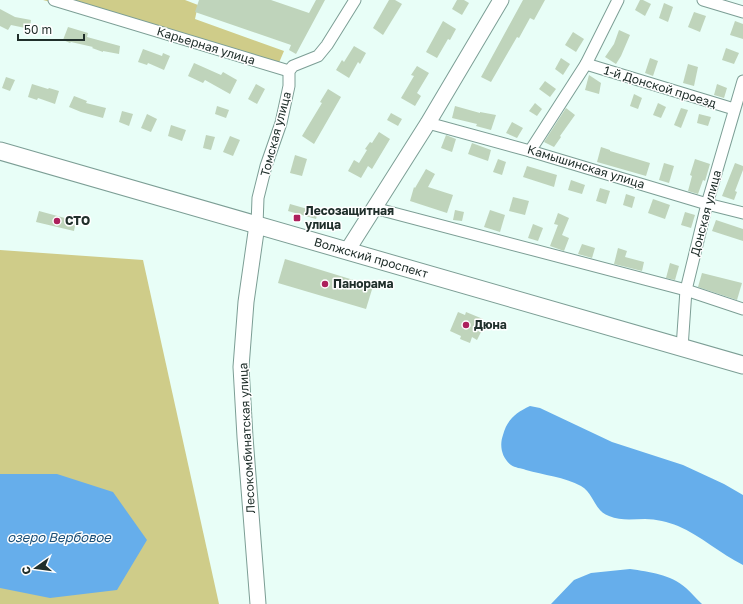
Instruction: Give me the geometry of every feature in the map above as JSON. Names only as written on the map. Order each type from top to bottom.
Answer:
[{"type":"main road","name":"Волжский проспект","points":[[0,150],[743,365]]},
{"type":"street","name":"Карьерная улица","points":[[54,0],[289,71]]},
{"type":"street","points":[[289,71],[294,66],[318,56],[355,0]]},
{"type":"street","points":[[347,251],[428,124],[501,0]]},
{"type":"street","points":[[530,150],[586,64],[618,0]]},
{"type":"street","points":[[703,0],[743,12]]},
{"type":"street","name":"1-й Донской проезд","points":[[586,64],[734,109]]},
{"type":"street","name":"Томская улица","points":[[257,225],[258,198],[266,166],[281,123],[289,86],[289,71]]},
{"type":"street","name":"Донская улица","points":[[682,348],[686,290],[707,204],[743,81]]},
{"type":"street","name":"Камышинская улица","points":[[428,124],[530,150],[707,204],[743,213]]},
{"type":"street","points":[[374,208],[686,290],[743,309]]},
{"type":"street","name":"Лесокомбинатская улица","points":[[257,225],[246,302],[242,367],[245,437],[258,604]]},
{"type":"shaded area","points":[[43,0],[185,0],[198,5],[195,19],[284,51],[278,65]]},
{"type":"shaded area","points":[[0,250],[143,260],[219,604],[0,604]]},
{"type":"water","points":[[530,406],[540,408],[612,442],[683,465],[724,484],[743,495],[743,565],[678,526],[666,522],[645,519],[614,518],[604,514],[589,493],[581,486],[561,478],[533,472],[511,465],[503,455],[501,447],[502,439],[509,421],[520,411]]},
{"type":"water","name":"озеро Вербовое","points":[[0,474],[57,474],[113,492],[147,540],[117,590],[50,598],[0,588]]},
{"type":"water","points":[[630,569],[660,574],[680,583],[702,604],[551,604],[574,580],[591,573]]},
{"type":"building","points":[[199,0],[271,0],[309,13],[316,0],[325,0],[296,54],[289,50],[291,45],[195,12]]},
{"type":"building","points":[[389,0],[395,0],[402,4],[383,35],[373,28]]},
{"type":"building","points":[[457,0],[464,0],[469,3],[462,15],[452,9]]},
{"type":"building","points":[[523,0],[545,0],[534,20],[530,18],[519,38],[517,37],[491,82],[481,77]]},
{"type":"building","points":[[640,0],[651,4],[645,16],[635,10]]},
{"type":"building","points":[[664,3],[673,7],[668,22],[659,18]]},
{"type":"building","points":[[0,9],[15,17],[31,20],[30,29],[11,25],[8,30],[0,26]]},
{"type":"building","points":[[694,12],[706,16],[700,32],[688,27]]},
{"type":"building","points":[[443,21],[456,29],[450,40],[448,39],[437,58],[426,52]]},
{"type":"building","points":[[735,21],[743,24],[743,39],[730,35]]},
{"type":"building","points":[[68,27],[88,33],[87,37],[120,46],[119,54],[103,52],[92,48],[93,47],[70,43],[63,40]]},
{"type":"building","points":[[619,30],[630,35],[616,64],[605,57],[614,44]]},
{"type":"building","points":[[573,32],[584,39],[576,52],[565,45]]},
{"type":"building","points":[[354,46],[366,53],[360,64],[358,62],[349,78],[336,70],[342,60],[344,62]]},
{"type":"building","points":[[726,48],[739,53],[734,64],[722,60]]},
{"type":"building","points":[[143,49],[162,56],[163,53],[170,56],[164,70],[148,63],[147,65],[138,62]]},
{"type":"building","points":[[561,58],[570,64],[563,75],[555,69]]},
{"type":"building","points":[[650,58],[658,61],[653,76],[645,73]]},
{"type":"building","points":[[194,63],[221,75],[223,72],[237,80],[230,94],[205,80],[203,83],[188,76]]},
{"type":"building","points":[[688,64],[698,67],[694,86],[683,83]]},
{"type":"building","points":[[417,66],[429,73],[417,93],[421,96],[415,106],[401,98],[414,76],[411,75]]},
{"type":"building","points":[[589,75],[601,83],[599,94],[585,90]]},
{"type":"building","points":[[6,77],[15,80],[10,91],[2,88]]},
{"type":"building","points":[[545,81],[556,89],[550,97],[539,89]]},
{"type":"building","points":[[32,84],[59,91],[55,104],[38,98],[37,100],[28,97]]},
{"type":"building","points":[[256,84],[265,89],[257,104],[248,99]]},
{"type":"building","points":[[717,84],[727,88],[724,98],[714,95]]},
{"type":"building","points":[[328,89],[341,97],[314,144],[302,136],[322,103],[320,102]]},
{"type":"building","points":[[634,94],[642,98],[638,109],[630,106]]},
{"type":"building","points":[[74,96],[87,101],[86,103],[106,108],[103,118],[69,107]]},
{"type":"building","points":[[535,103],[542,109],[537,116],[529,111]]},
{"type":"building","points":[[658,103],[666,107],[661,118],[653,115]]},
{"type":"building","points":[[217,106],[229,110],[226,118],[215,114]]},
{"type":"building","points":[[455,106],[480,113],[496,115],[491,130],[476,126],[477,124],[452,118]]},
{"type":"building","points":[[566,108],[575,115],[554,147],[544,142]]},
{"type":"building","points":[[681,108],[688,110],[681,128],[674,125]]},
{"type":"building","points":[[122,111],[133,114],[129,126],[119,122]]},
{"type":"building","points":[[391,113],[402,119],[398,126],[387,120]]},
{"type":"building","points":[[147,114],[157,119],[151,132],[141,128]]},
{"type":"building","points":[[699,114],[711,117],[708,126],[697,123]]},
{"type":"building","points":[[512,122],[523,128],[517,138],[506,133]]},
{"type":"building","points":[[171,125],[186,130],[182,141],[168,136]]},
{"type":"building","points":[[379,132],[390,139],[372,169],[368,166],[361,178],[348,171],[354,160],[359,163],[367,150],[365,149],[370,142],[372,143]]},
{"type":"building","points":[[206,135],[215,137],[211,150],[203,148]]},
{"type":"building","points":[[446,135],[456,139],[452,152],[441,148]]},
{"type":"building","points":[[230,136],[240,140],[233,156],[223,152]]},
{"type":"building","points":[[472,143],[491,150],[488,161],[468,154]]},
{"type":"building","points":[[601,147],[650,163],[646,176],[597,162]]},
{"type":"building","points":[[295,155],[307,159],[302,176],[290,173]]},
{"type":"building","points":[[498,159],[506,162],[502,175],[493,172]]},
{"type":"building","points":[[695,159],[710,164],[705,181],[703,180],[698,194],[688,191],[692,176],[690,175]]},
{"type":"building","points":[[664,163],[674,166],[669,183],[659,180]]},
{"type":"building","points":[[735,163],[743,166],[743,170],[735,191],[737,192],[734,200],[722,196]]},
{"type":"building","points":[[527,166],[557,175],[554,187],[523,177]]},
{"type":"building","points":[[426,169],[435,174],[428,187],[453,195],[447,213],[410,201],[414,187],[415,188]]},
{"type":"building","points":[[571,180],[585,185],[582,194],[568,190]]},
{"type":"building","points":[[600,188],[610,191],[606,204],[596,201]]},
{"type":"building","points":[[626,194],[635,197],[632,208],[623,205]]},
{"type":"building","points":[[513,197],[529,201],[525,215],[509,211]]},
{"type":"building","points":[[653,199],[670,205],[665,219],[648,213]]},
{"type":"building","points":[[290,204],[318,212],[316,219],[288,211]]},
{"type":"building","points":[[455,210],[464,212],[462,221],[453,220]]},
{"type":"building","points":[[490,210],[505,215],[500,232],[484,227]]},
{"type":"building","points":[[39,211],[76,221],[74,231],[36,222]]},
{"type":"building","points":[[685,212],[695,215],[691,228],[681,225]]},
{"type":"building","points":[[558,213],[569,218],[562,235],[569,238],[564,251],[550,246],[558,225],[554,224]]},
{"type":"building","points":[[716,220],[743,229],[743,241],[712,231]]},
{"type":"building","points":[[533,224],[543,228],[538,241],[528,238]]},
{"type":"building","points":[[582,244],[595,248],[592,258],[578,254]]},
{"type":"building","points":[[618,248],[627,251],[625,257],[644,262],[642,271],[614,264]]},
{"type":"building","name":"Панорама","points":[[285,259],[373,286],[366,309],[278,283]]},
{"type":"building","points":[[670,263],[679,266],[675,280],[666,278]]},
{"type":"building","points":[[702,273],[742,283],[737,300],[698,287]]},
{"type":"building","name":"Дюна","points":[[458,312],[465,315],[466,312],[483,319],[478,331],[481,332],[477,340],[472,337],[470,343],[460,339],[461,336],[450,331]]},
{"type":"place","name":"Лесозащитная улица","points":[[297,218]]},
{"type":"place","name":"СТО","points":[[57,221]]},
{"type":"place","name":"Панорама","points":[[325,284]]},
{"type":"place","name":"Дюна","points":[[466,325]]}]
